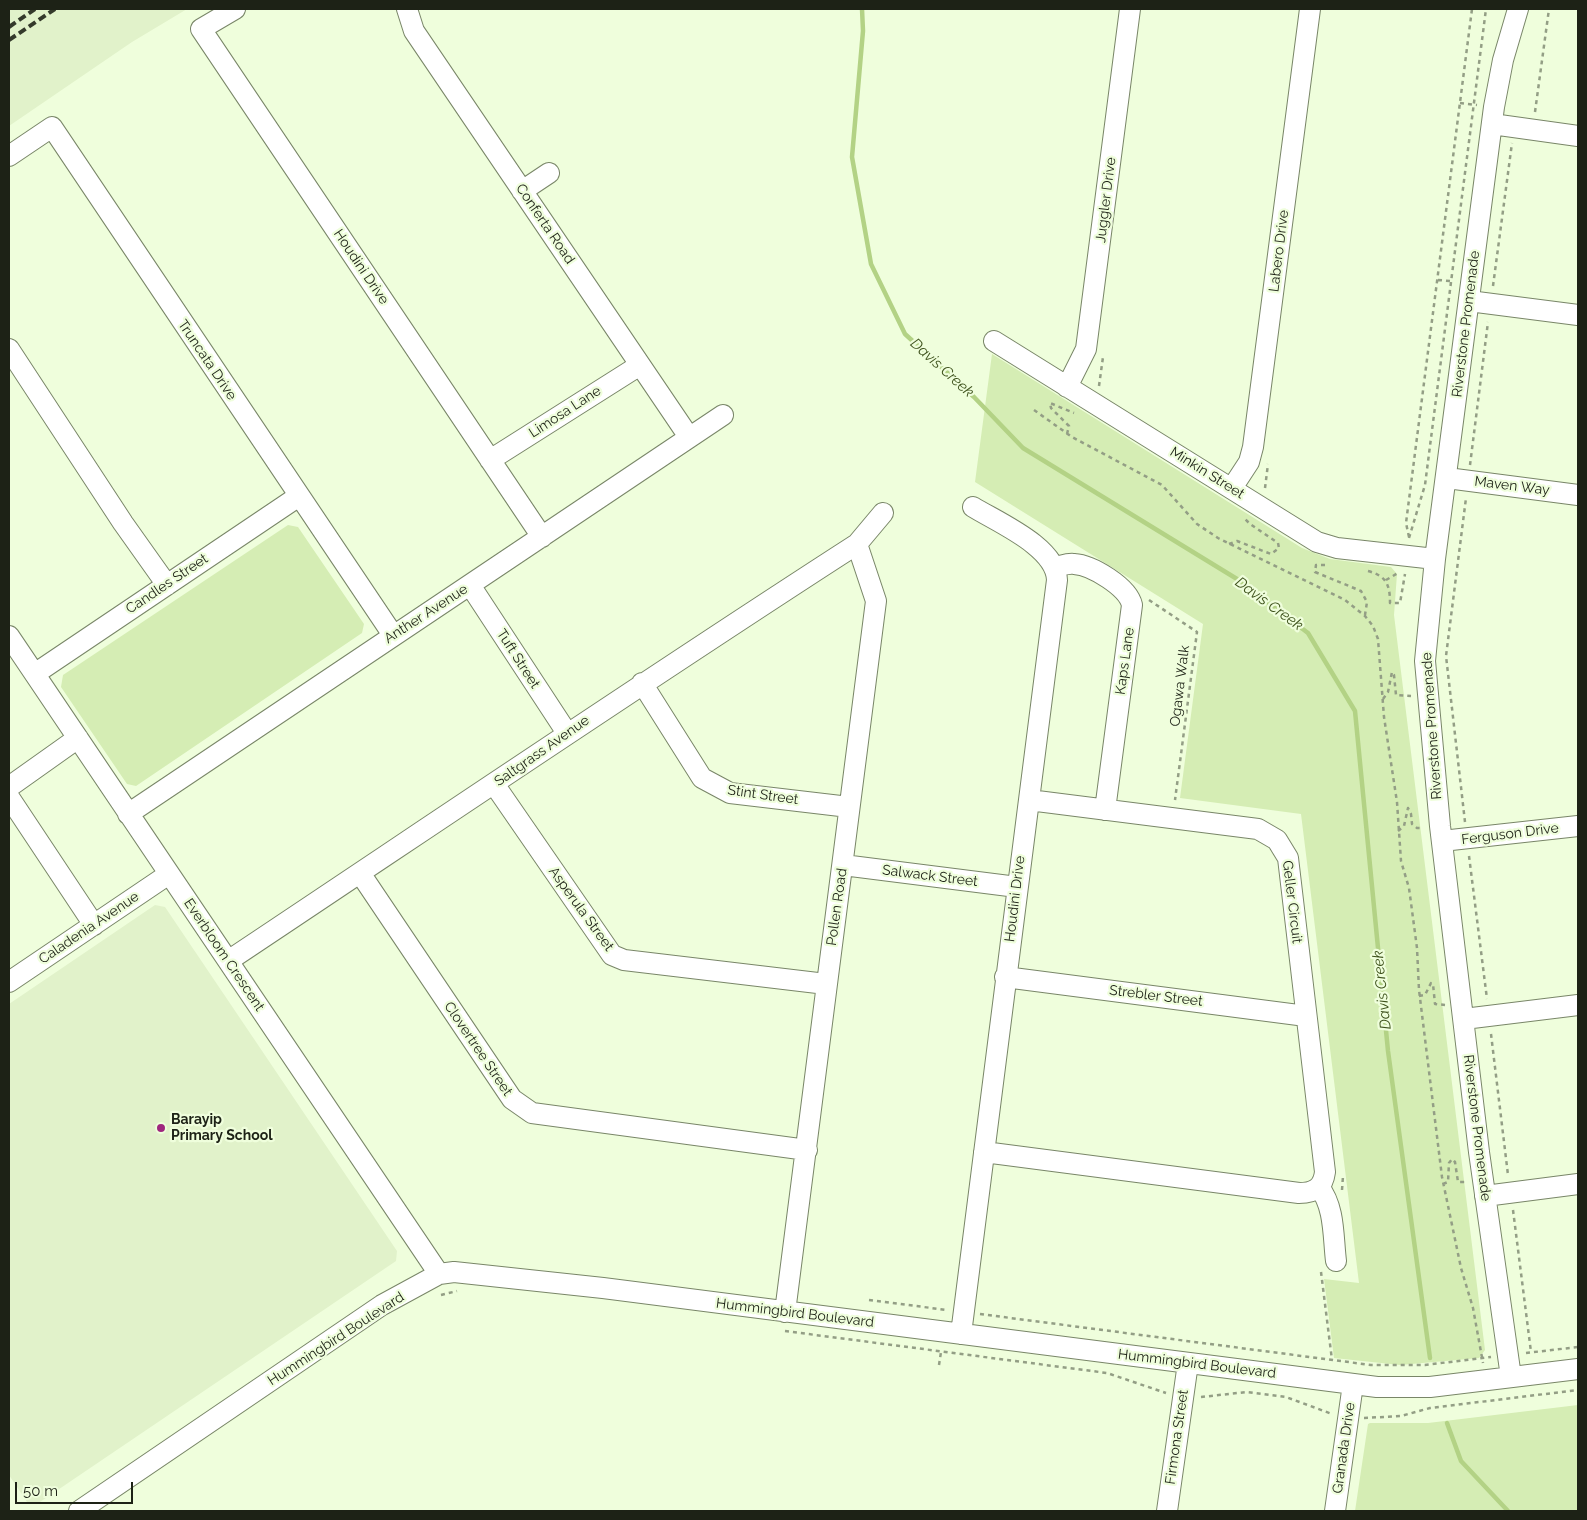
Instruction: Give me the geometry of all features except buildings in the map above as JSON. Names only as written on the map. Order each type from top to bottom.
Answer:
[{"type":"street","name":"Houdini Drive","points":[[235,9],[201,29],[542,537]]},
{"type":"street","name":"Conferta Road","points":[[407,9],[414,31],[689,438]]},
{"type":"street","name":"Juggler Drive","points":[[1067,387],[1086,349],[1130,9]]},
{"type":"street","name":"Labero Drive","points":[[1232,488],[1249,462],[1254,447],[1310,9]]},
{"type":"street","name":"Riverstone Promenade","points":[[1511,1377],[1485,1196],[1441,834],[1426,695],[1425,649],[1493,116],[1503,60],[1519,12]]},
{"type":"street","points":[[1493,116],[1514,127],[1578,136]]},
{"type":"street","name":"Truncata Drive","points":[[9,156],[52,127],[393,635]]},
{"type":"street","points":[[522,191],[550,173]]},
{"type":"street","points":[[1469,301],[1578,315]]},
{"type":"street","name":"Minkin Street","points":[[994,341],[1317,542],[1337,548],[1436,559]]},
{"type":"street","points":[[9,349],[123,523],[167,585]]},
{"type":"street","name":"Limosa Lane","points":[[490,460],[640,365]]},
{"type":"street","name":"Anther Avenue","points":[[128,814],[724,415]]},
{"type":"street","name":"Maven Way","points":[[1447,478],[1578,495]]},
{"type":"street","name":"Candles Street","points":[[36,674],[299,496]]},
{"type":"street","points":[[973,507],[1040,548],[1054,567],[1073,564],[1083,566],[1121,587],[1130,596],[1132,605]]},
{"type":"street","points":[[857,544],[883,513]]},
{"type":"street","name":"Saltgrass Avenue","points":[[228,961],[642,683],[857,544]]},
{"type":"street","name":"Pollen Road","points":[[781,1321],[807,1150],[826,984],[876,601],[857,544]]},
{"type":"street","name":"Houdini Drive","points":[[960,1334],[975,1310],[984,1152],[1057,580],[1054,567]]},
{"type":"street","name":"Tuft Street","points":[[470,585],[567,733]]},
{"type":"street","name":"Kaps Lane","points":[[1105,810],[1132,605]]},
{"type":"street","name":"Everbloom Crescent","points":[[9,636],[439,1274]]},
{"type":"street","name":"Stint Street","points":[[642,683],[702,778],[714,786],[730,792],[849,807]]},
{"type":"street","points":[[9,787],[78,738]]},
{"type":"street","name":"Asperula Street","points":[[494,784],[612,955],[624,960],[826,984]]},
{"type":"street","points":[[9,797],[94,925]]},
{"type":"street","name":"Geller Circuit","points":[[1028,800],[1258,829],[1269,834],[1284,849],[1288,858],[1325,1167],[1324,1178],[1319,1187]]},
{"type":"street","name":"Ferguson Drive","points":[[1441,834],[1467,839],[1578,826]]},
{"type":"street","name":"Salwack Street","points":[[843,865],[1017,887]]},
{"type":"street","name":"Clovertree Street","points":[[360,873],[512,1099],[522,1108],[532,1113],[807,1150]]},
{"type":"street","name":"Caladenia Avenue","points":[[9,982],[169,874]]},
{"type":"street","name":"Strebler Street","points":[[1006,977],[1306,1016]]},
{"type":"street","points":[[1464,1019],[1578,1005]]},
{"type":"street","points":[[984,1152],[1299,1192],[1310,1192],[1319,1187],[1326,1195],[1330,1208],[1336,1261]]},
{"type":"street","points":[[1485,1196],[1578,1184]]},
{"type":"street","name":"Hummingbird Boulevard","points":[[79,1511],[382,1305],[439,1274],[464,1273],[781,1321],[960,1334],[1353,1384],[1410,1388],[1578,1369]]},
{"type":"street","name":"Firmona Street","points":[[1167,1511],[1188,1363]]},
{"type":"street","name":"Granada Drive","points":[[1335,1511],[1353,1384]]},
{"type":"path","points":[[1409,539],[1406,523],[1472,9]]},
{"type":"path","points":[[1409,539],[1425,484],[1486,9]]},
{"type":"path","points":[[1535,113],[1549,9]]},
{"type":"path","points":[[1460,103],[1473,105],[1493,116]]},
{"type":"path","points":[[1514,127],[1446,656],[1530,1352]]},
{"type":"path","points":[[1034,410],[1072,437],[1162,485],[1197,524],[1229,544],[1345,600],[1365,616],[1373,626],[1378,639],[1383,699],[1397,802],[1398,831],[1417,948],[1419,990],[1442,1177],[1459,1260],[1473,1308],[1482,1359]]},
{"type":"path","points":[[1269,460],[1265,489],[1272,494]]},
{"type":"path","points":[[1229,544],[1237,541],[1271,554],[1279,548],[1278,543],[1246,521],[1244,516],[1254,502]]},
{"type":"path","points":[[1400,538],[1409,539]]},
{"type":"path","points":[[1328,565],[1316,565],[1315,572],[1361,591],[1367,602],[1365,616]]},
{"type":"path","points":[[1360,570],[1378,574],[1386,580],[1390,589],[1390,603],[1400,603],[1405,569],[1386,580]]},
{"type":"path","name":"Ogawa Walk","points":[[1132,605],[1147,599],[1197,632],[1173,819]]},
{"type":"path","points":[[1383,699],[1388,692],[1392,672],[1394,674],[1396,695],[1426,695]]},
{"type":"path","points":[[1398,831],[1404,826],[1408,808],[1412,824],[1417,828],[1441,834]]},
{"type":"path","points":[[433,1296],[464,1290]]},
{"type":"path","points":[[869,1300],[975,1310],[1371,1365],[1418,1366],[1578,1346]]},
{"type":"path","points":[[781,1321],[1107,1373],[1167,1393]]},
{"type":"path","points":[[1365,1418],[1402,1416],[1430,1408],[1578,1390]]},
{"type":"path","points":[[1199,1397],[1247,1392],[1286,1397],[1331,1414]]},
{"type":"shaded area","points":[[9,9],[187,9],[132,42],[9,126]]},
{"type":"shaded area","points":[[992,354],[1302,548],[1330,559],[1391,567],[1397,574],[1394,615],[1485,1350],[1479,1358],[1400,1365],[1334,1358],[1324,1279],[1359,1283],[1301,814],[1180,798],[1203,624],[975,482]]},
{"type":"shaded area","points":[[288,525],[298,527],[364,624],[362,633],[136,786],[127,784],[61,687],[63,675]]},
{"type":"shaded area","name":"Barayip Primary School","points":[[155,905],[165,907],[397,1251],[396,1261],[37,1504],[27,1502],[9,1475],[9,1004]]},
{"type":"shaded area","points":[[1578,1405],[1578,1511],[1355,1511],[1368,1424],[1370,1423],[1428,1423]]},
{"type":"waterway","name":"Davis Creek","points":[[862,9],[863,31],[852,157],[871,264],[905,334],[974,397],[1023,448],[1237,579],[1308,633],[1355,711],[1388,1051],[1430,1358]]},
{"type":"waterway","name":"Davis Creek","points":[[1447,1423],[1461,1461],[1508,1511]]},
{"type":"railway","points":[[9,27],[35,9]]},
{"type":"railway","points":[[9,40],[55,9]]},
{"type":"place","name":"Barayip Primary School","points":[[161,1128]]}]
